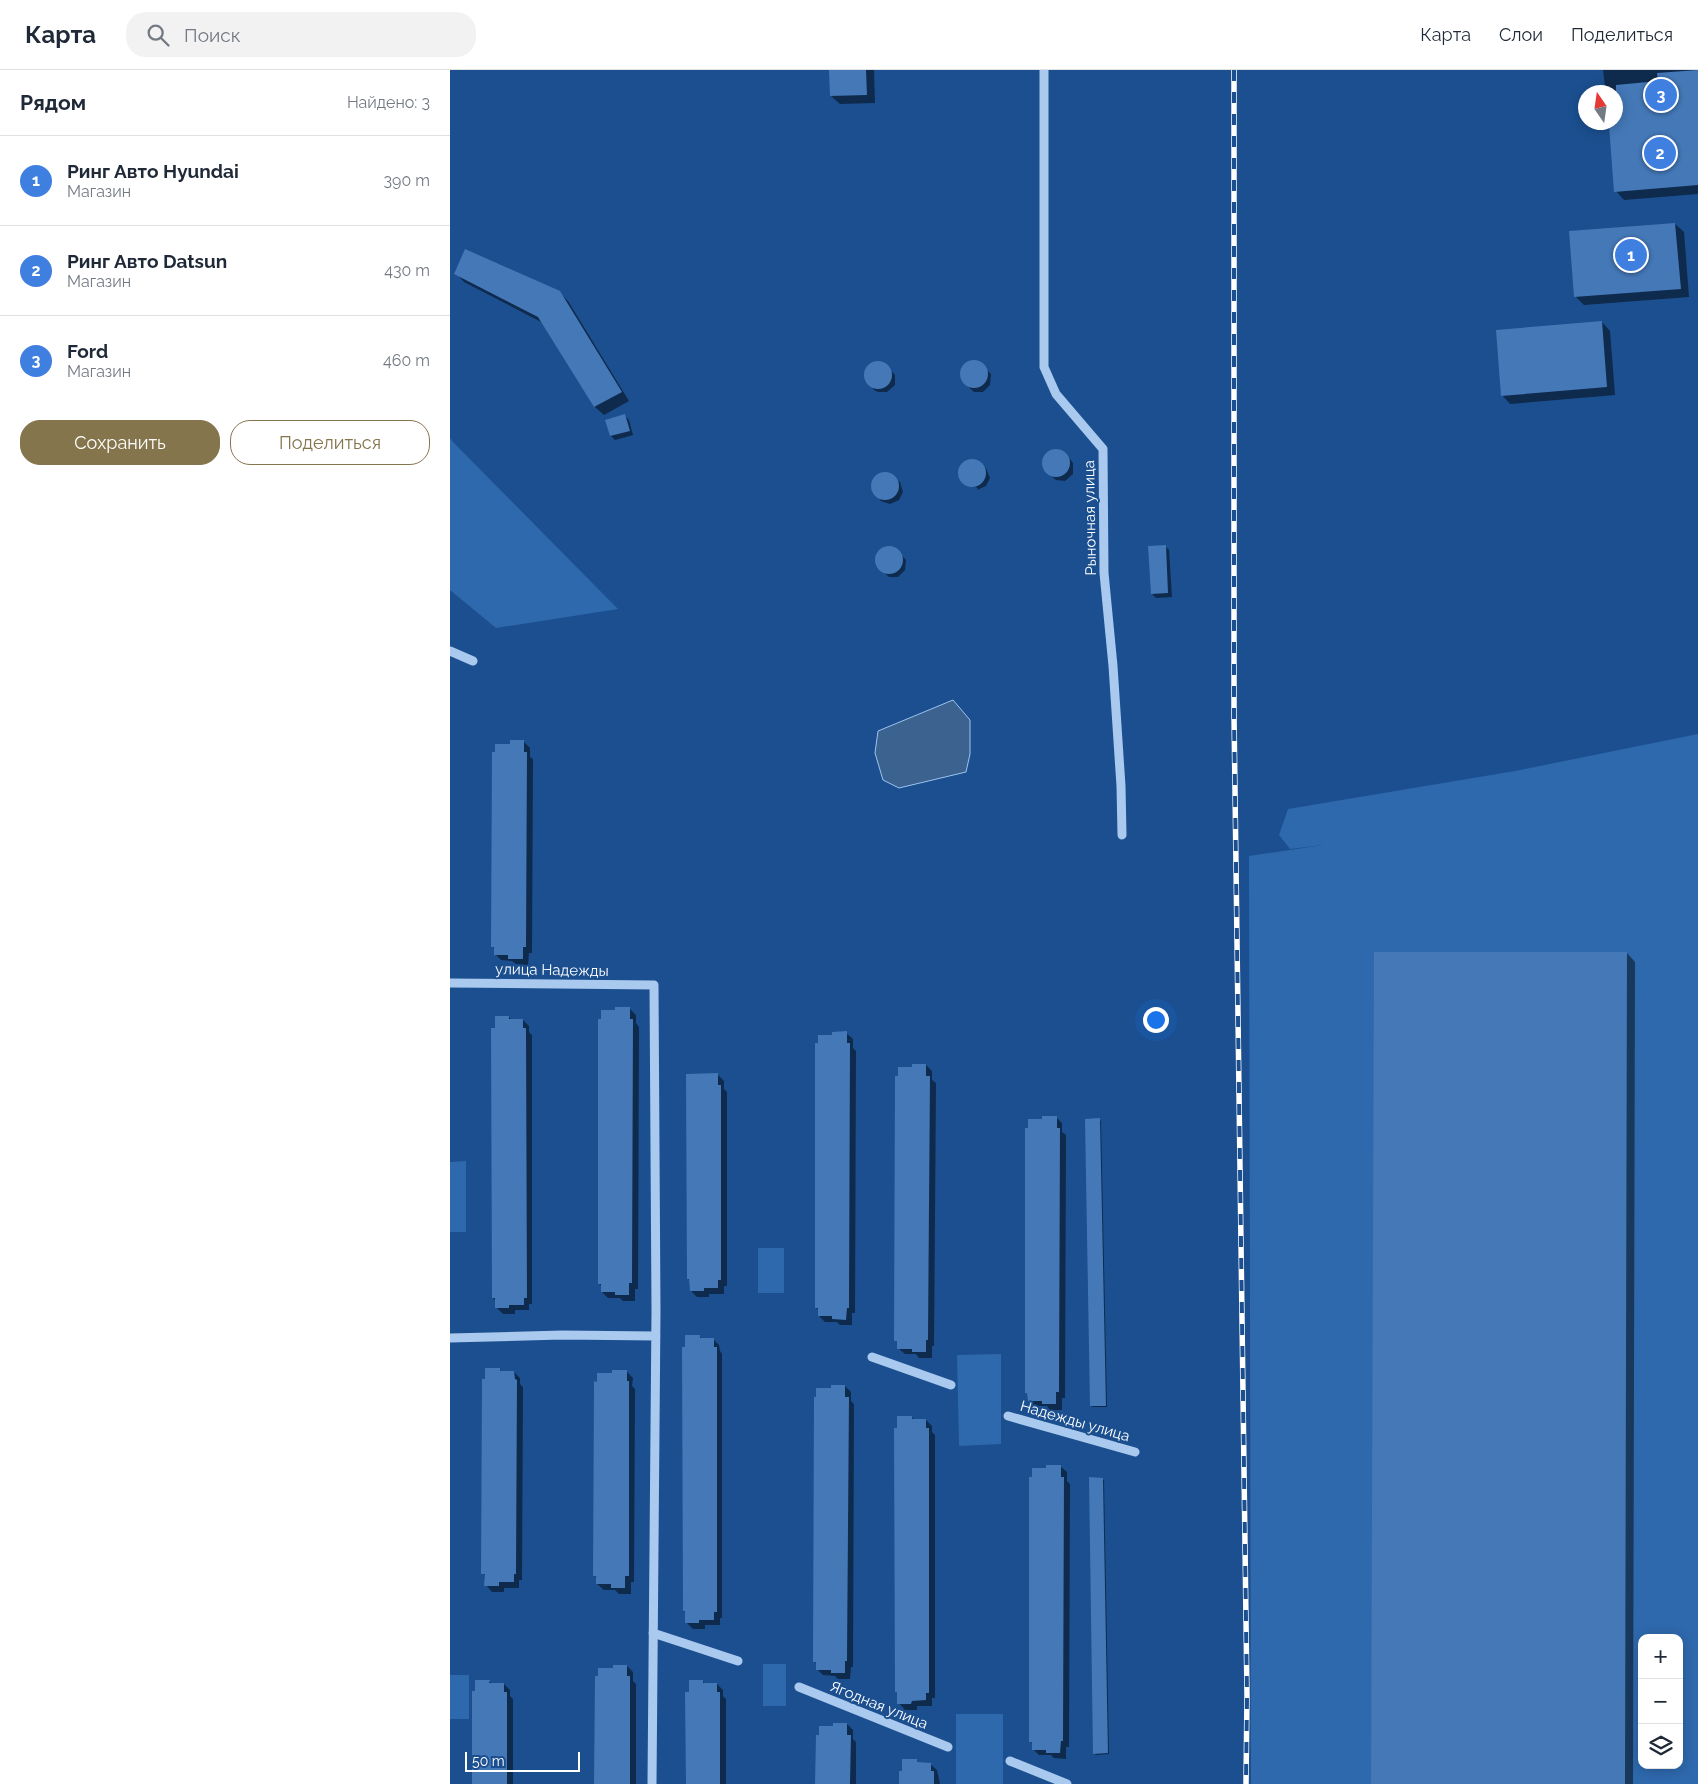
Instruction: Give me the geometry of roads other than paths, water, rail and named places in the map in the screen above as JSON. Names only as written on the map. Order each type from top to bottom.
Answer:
[{"type":"street","name":"Рыночная улица","points":[[1044,70],[1044,366],[1056,394],[1103,448],[1104,573],[1114,684],[1121,786],[1122,835]]},
{"type":"street","points":[[450,651],[472,661]]},
{"type":"street","name":"улица Надежды","points":[[450,983],[654,985],[656,1336]]},
{"type":"street","points":[[450,1338],[562,1335],[656,1336],[652,1784]]},
{"type":"street","points":[[872,1357],[951,1385]]},
{"type":"street","name":"Надежды улица","points":[[1008,1416],[1135,1452]]},
{"type":"street","points":[[653,1634],[738,1661]]},
{"type":"street","name":"Ягодная улица","points":[[799,1687],[948,1747]]},
{"type":"street","points":[[1010,1761],[1067,1784]]},
{"type":"railway","points":[[1234,70],[1234,715],[1247,1696],[1246,1784]]},
{"type":"place","name":"Ford","points":[[1661,95]]},
{"type":"place","name":"Ринг Авто Datsun","points":[[1660,153]]},
{"type":"place","name":"Ринг Авто Hyundai","points":[[1631,255]]}]
